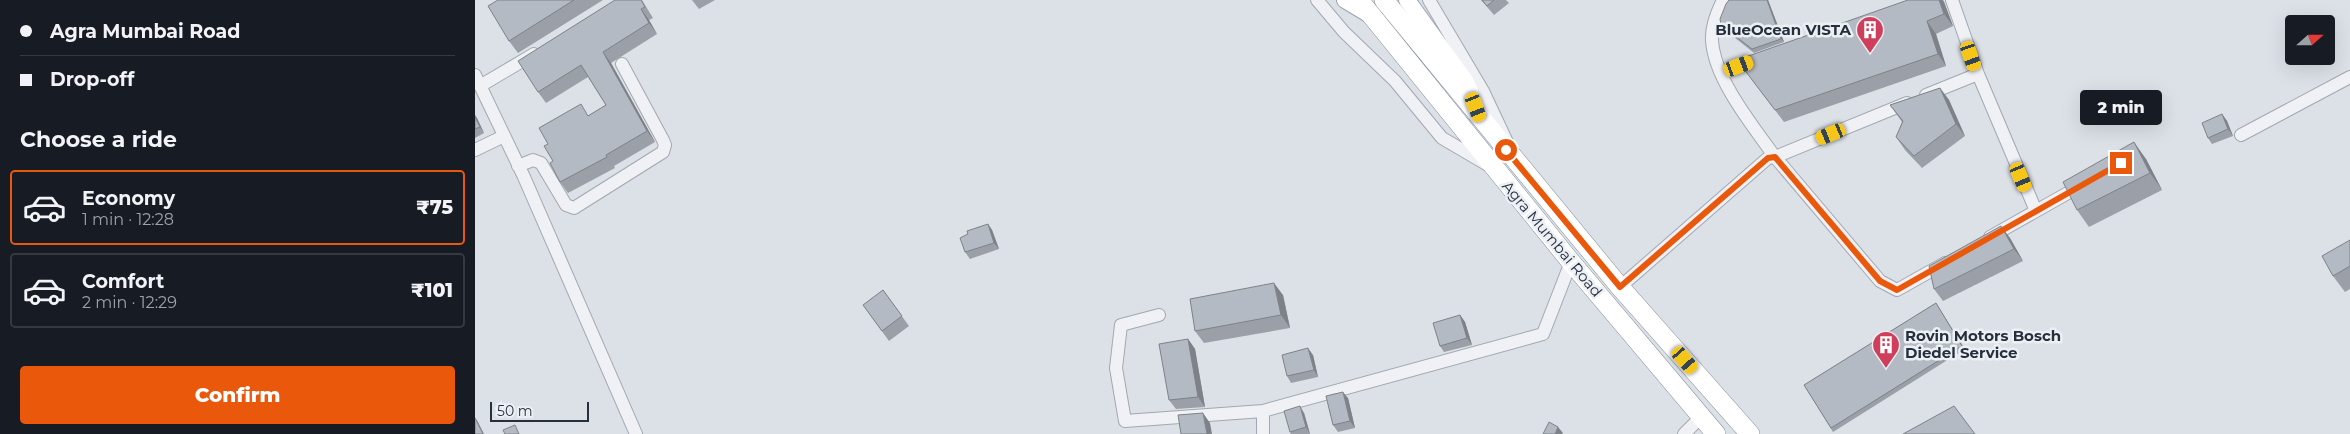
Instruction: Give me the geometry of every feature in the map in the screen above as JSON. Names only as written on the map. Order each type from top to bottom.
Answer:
[{"type":"highway","name":"Agra Mumbai Road","points":[[1359,0],[1494,169],[1716,434]]},
{"type":"highway","name":"Agra Mumbai Road","points":[[1384,0],[1620,287],[1750,434]]},
{"type":"main road","points":[[1345,0],[1374,17]]},
{"type":"main road","points":[[1407,0],[1466,82],[1481,120]]},
{"type":"street","points":[[1317,0],[1345,32],[1395,81],[1443,138],[1494,169]]},
{"type":"street","points":[[1429,0],[1483,91],[1518,164]]},
{"type":"street","points":[[1723,0],[1715,17],[1712,40],[1721,73],[1736,102],[1775,157],[1880,281],[1897,290],[1958,256]]},
{"type":"street","points":[[1952,0],[1978,74],[2036,211]]},
{"type":"street","points":[[549,46],[478,80],[521,172],[636,434]]},
{"type":"street","points":[[1721,73],[1767,56]]},
{"type":"street","points":[[521,172],[533,160],[541,163],[566,205],[574,208],[663,152],[665,145],[663,140],[622,64]]},
{"type":"street","points":[[1620,287],[1768,158],[1775,157],[1978,74]]},
{"type":"street","points":[[2241,135],[2350,77]]},
{"type":"street","points":[[475,150],[504,136]]},
{"type":"street","points":[[1983,242],[2096,177]]},
{"type":"street","points":[[1159,315],[1121,325],[1116,368],[1125,421],[1263,411],[1543,334],[1571,262]]},
{"type":"street","points":[[1263,411],[1263,434]]},
{"type":"street","points":[[1684,434],[1701,417]]},
{"type":"building","points":[[498,0],[574,0],[509,41],[488,6]]},
{"type":"building","points":[[615,0],[641,0],[645,7],[641,9],[649,23],[603,52],[647,131],[606,155],[607,157],[560,182],[550,163],[553,161],[544,146],[548,144],[539,128],[581,104],[588,116],[606,105],[581,65],[538,92],[518,61]]},
{"type":"building","points":[[1482,0],[1494,0],[1487,6]]},
{"type":"building","points":[[1729,0],[1767,0],[1781,39],[1752,49],[1721,25],[1720,19]]},
{"type":"building","name":"BlueOcean VISTA","points":[[1908,0],[1939,0],[1944,14],[1927,21],[1938,54],[1775,110],[1737,60]]},
{"type":"building","points":[[1940,88],[1956,124],[1914,156],[1896,137],[1903,121],[1890,105]]},
{"type":"building","points":[[2222,114],[2228,129],[2208,138],[2202,123]]},
{"type":"building","points":[[475,117],[480,127],[475,129]]},
{"type":"building","points":[[2134,142],[2150,173],[2077,210],[2063,182]]},
{"type":"building","points":[[988,224],[994,243],[965,252],[960,238],[968,234],[967,231]]},
{"type":"building","points":[[2001,226],[2014,249],[1934,289],[1929,266]]},
{"type":"building","points":[[2350,240],[2350,266],[2333,276],[2322,256]]},
{"type":"building","points":[[1274,283],[1281,315],[1195,331],[1190,299]]},
{"type":"building","points":[[883,290],[902,316],[882,331],[863,305]]},
{"type":"building","name":"Rovin Motors Bosch Diedel Service","points":[[1936,303],[1962,346],[1831,428],[1804,385]]},
{"type":"building","points":[[1460,315],[1467,338],[1440,346],[1433,323]]},
{"type":"building","points":[[1188,339],[1198,397],[1169,400],[1159,344]]},
{"type":"building","points":[[1308,348],[1314,370],[1287,376],[1282,355]]},
{"type":"building","points":[[1343,392],[1350,421],[1333,425],[1326,396]]},
{"type":"building","points":[[1300,406],[1306,427],[1290,432],[1284,411]]},
{"type":"building","points":[[1954,406],[1975,434],[1903,434]]},
{"type":"building","points":[[1203,413],[1207,434],[1181,434],[1178,415]]},
{"type":"building","points":[[475,418],[483,434],[475,434]]},
{"type":"building","points":[[1549,422],[1558,427],[1555,434],[1543,434]]},
{"type":"building","points":[[515,425],[519,434],[505,434],[503,430]]},
{"type":"place","name":"BlueOcean VISTA","points":[[1870,54]]},
{"type":"place","name":"Rovin Motors Bosch Diedel Service","points":[[1886,369]]},
{"type":"route","points":[[1506,150],[1620,287],[1768,158],[1775,157],[1880,281],[1897,290],[2121,163]]}]
